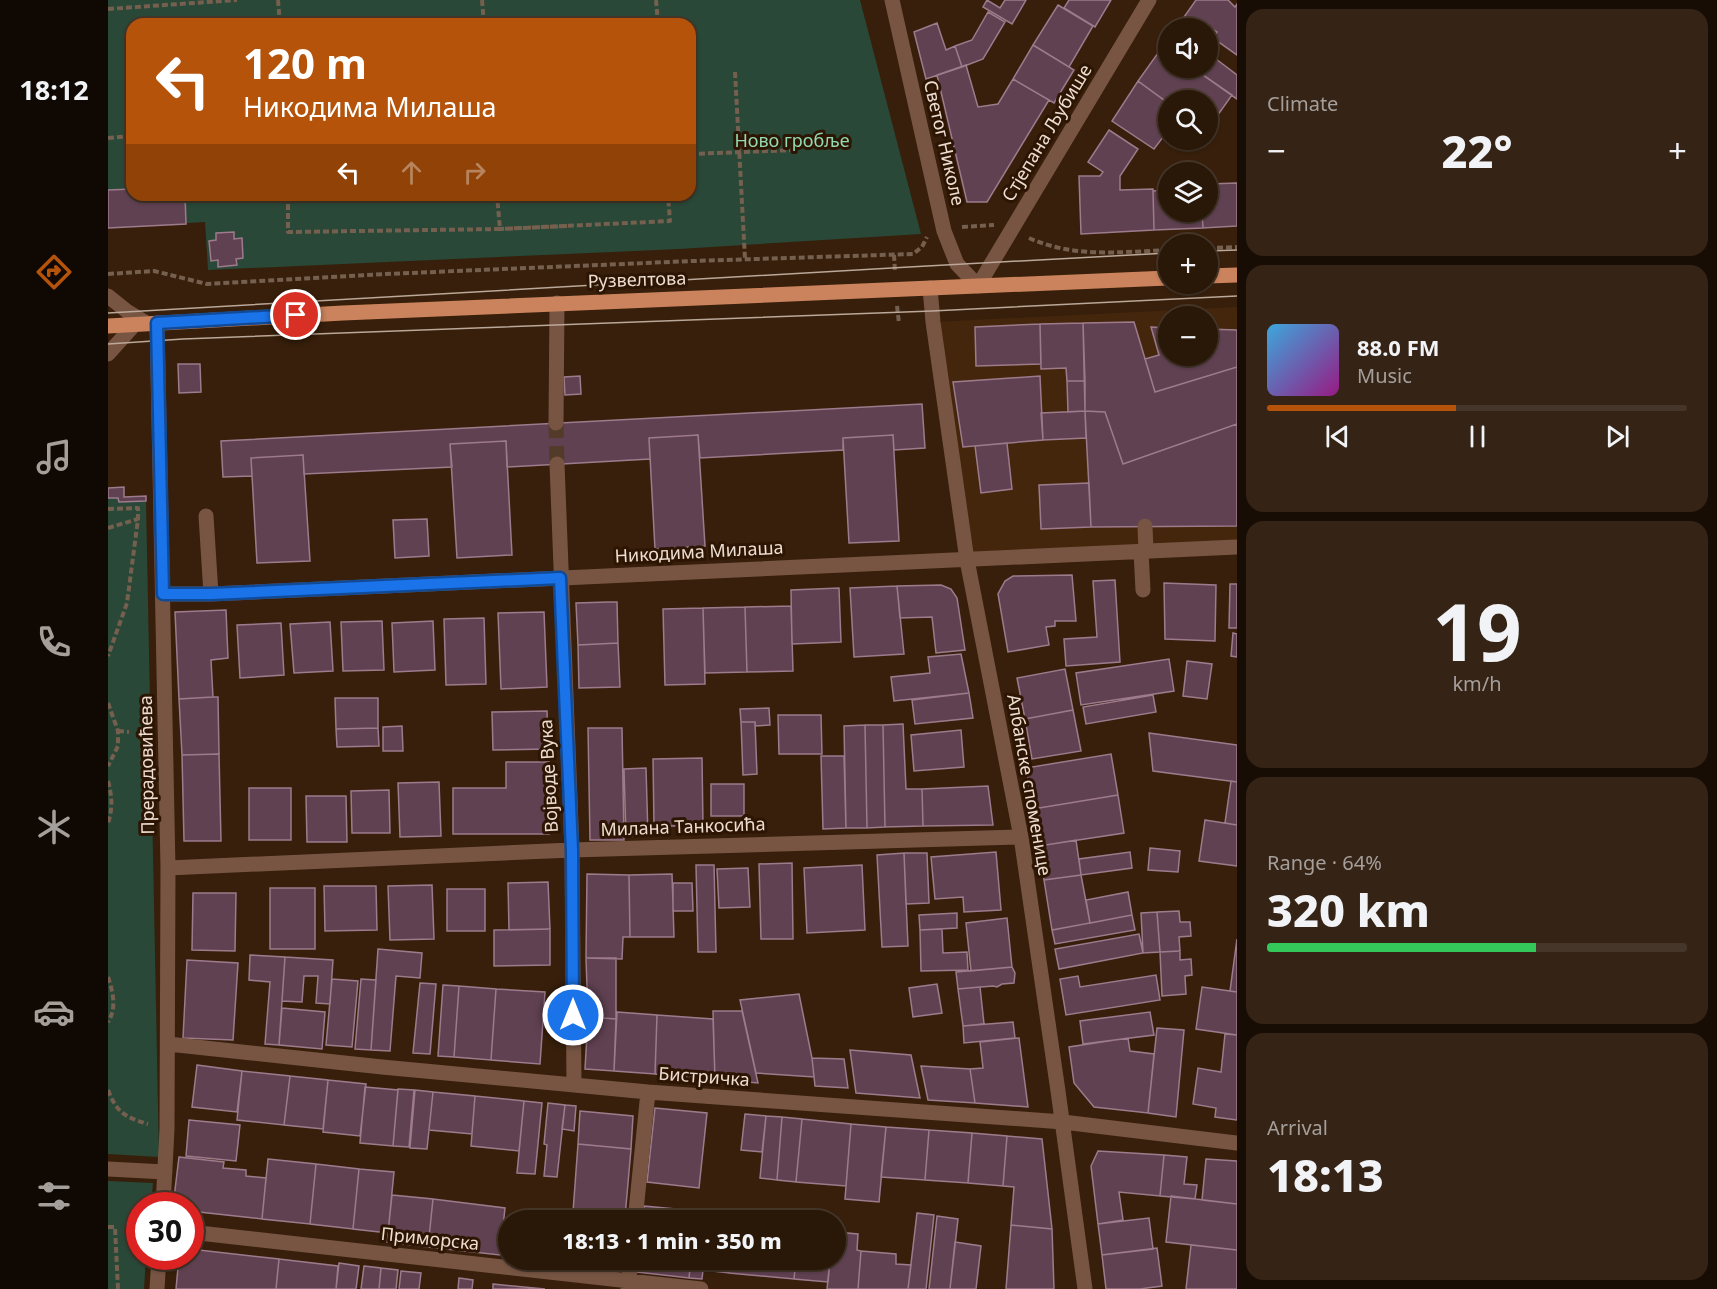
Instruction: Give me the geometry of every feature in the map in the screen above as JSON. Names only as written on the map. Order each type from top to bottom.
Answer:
[{"type":"main road","points":[[1218,276],[1237,275]]},
{"type":"main road","name":"Рузвелтова","points":[[108,326],[557,303],[1158,278]]},
{"type":"street","points":[[893,7],[904,0]]},
{"type":"street","name":"Стјепана Љубише","points":[[978,286],[1149,0]]},
{"type":"street","name":"Светог Николе","points":[[893,7],[944,231],[957,264],[978,286]]},
{"type":"street","name":"Албанске споменице","points":[[930,288],[967,560],[1020,837],[1085,1289]]},
{"type":"street","points":[[108,296],[146,323],[108,354]]},
{"type":"street","points":[[556,423],[557,303]]},
{"type":"street","name":"Прерадовићева","points":[[146,323],[163,594],[168,868],[167,1129],[164,1192]]},
{"type":"street","name":"Војводе Вука","points":[[557,464],[572,850],[574,1085]]},
{"type":"street","points":[[206,516],[211,594]]},
{"type":"street","points":[[1143,590],[1145,526]]},
{"type":"street","name":"Никодима Милаша","points":[[163,594],[211,594],[1237,547]]},
{"type":"street","name":"Милана Танкосића","points":[[168,868],[572,850],[1020,837]]},
{"type":"street","name":"Бистричка","points":[[168,1044],[648,1092],[1062,1122],[1237,1143]]},
{"type":"street","points":[[636,1210],[648,1092]]},
{"type":"street","points":[[108,1169],[165,1172]]},
{"type":"street","name":"Приморска","points":[[204,1234],[628,1285],[699,1289]]},
{"type":"street","points":[[157,1289],[158,1270]]},
{"type":"street","points":[[628,1285],[630,1270]]},
{"type":"path","points":[[108,9],[237,0]]},
{"type":"path","points":[[278,0],[280,18]]},
{"type":"path","points":[[482,0],[484,18]]},
{"type":"path","points":[[656,0],[658,18]]},
{"type":"path","points":[[735,72],[745,259]]},
{"type":"path","points":[[108,138],[126,136]]},
{"type":"path","points":[[696,154],[796,150]]},
{"type":"path","points":[[288,201],[288,232],[567,226]]},
{"type":"path","points":[[498,201],[500,229]]},
{"type":"path","points":[[500,229],[670,221],[668,201]]},
{"type":"path","points":[[108,274],[154,271],[207,284],[386,274],[913,254],[922,247],[929,234],[960,227],[995,225],[1055,247],[1096,253],[1158,250]]},
{"type":"path","points":[[1218,247],[1237,246]]},
{"type":"path","points":[[108,509],[138,508],[127,603],[108,656]]},
{"type":"path","points":[[108,528],[138,519]]},
{"type":"path","points":[[108,703],[118,731],[118,746],[108,766]]},
{"type":"path","points":[[118,731],[129,732]]},
{"type":"path","points":[[108,781],[112,797],[108,823]]},
{"type":"path","points":[[108,977],[113,992],[113,1015],[108,1022]]},
{"type":"path","points":[[108,1090],[115,1107],[132,1119],[150,1125]]},
{"type":"path","points":[[108,1227],[115,1227],[118,1289]]},
{"type":"shaded area","points":[[1237,307],[1237,548],[967,560],[933,322],[1158,311],[1158,366],[1218,366],[1218,308]]},
{"type":"green space","name":"Ново гробље","points":[[108,0],[860,0],[921,234],[679,249],[208,270],[205,222],[108,228]]},
{"type":"green space","points":[[108,498],[118,498],[119,502],[146,501],[159,1157],[108,1154]]},
{"type":"green space","points":[[108,1181],[153,1183],[152,1192],[126,1192],[126,1270],[145,1270],[144,1289],[108,1289]]},
{"type":"building","points":[[987,0],[1000,8],[1005,0],[1026,0],[1012,24],[983,7]]},
{"type":"building","points":[[1069,0],[1111,0],[1095,27],[1064,8]]},
{"type":"building","points":[[1196,0],[1228,0],[1235,7],[1237,4],[1237,55],[1218,42],[1218,18],[1184,17]]},
{"type":"building","points":[[1058,5],[1093,26],[1069,67],[1033,45]]},
{"type":"building","points":[[988,12],[1005,22],[983,59],[962,67],[955,46],[972,40]]},
{"type":"building","points":[[937,23],[946,50],[955,46],[962,67],[926,79],[914,32]]},
{"type":"building","points":[[1033,45],[1074,70],[1054,103],[1013,79]]},
{"type":"building","points":[[1158,53],[1158,78],[1207,78],[1232,95],[1218,115],[1218,90],[1158,90],[1158,96],[1138,81]]},
{"type":"building","points":[[1218,61],[1237,75],[1237,99],[1207,78],[1218,78]]},
{"type":"building","points":[[966,65],[978,107],[998,104],[1013,79],[1049,100],[987,202],[967,202],[937,75]]},
{"type":"building","points":[[1138,81],[1158,96],[1158,144],[1154,149],[1112,121]]},
{"type":"building","points":[[1109,130],[1138,149],[1120,176],[1120,190],[1153,189],[1154,230],[1081,234],[1079,176],[1100,176],[1103,172],[1088,162]]},
{"type":"building","points":[[1237,183],[1237,226],[1203,228],[1203,222],[1218,222],[1218,184]]},
{"type":"building","points":[[126,189],[126,201],[185,201],[186,224],[108,228],[108,190]]},
{"type":"building","points":[[1153,191],[1158,191],[1158,222],[1203,222],[1203,228],[1154,230]]},
{"type":"building","points":[[234,232],[234,239],[242,238],[243,258],[236,259],[237,265],[218,267],[218,260],[211,261],[209,241],[216,240],[216,233]]},
{"type":"building","points":[[1134,322],[1155,392],[1237,367],[1237,424],[1123,464],[1105,412],[1085,411],[1083,323]]},
{"type":"building","points":[[1083,323],[1085,381],[1067,381],[1066,368],[1041,369],[1040,324]]},
{"type":"building","points":[[1040,324],[1041,364],[976,366],[975,327]]},
{"type":"building","points":[[1151,327],[1158,327],[1158,352]]},
{"type":"building","points":[[1218,329],[1237,330],[1237,367],[1155,392],[1145,359],[1158,355],[1158,366],[1218,366]]},
{"type":"building","points":[[178,364],[200,364],[201,392],[179,393]]},
{"type":"building","points":[[580,376],[581,394],[565,395],[564,377]]},
{"type":"building","points":[[1040,376],[1043,440],[963,447],[953,382]]},
{"type":"building","points":[[1067,381],[1085,381],[1085,411],[1068,412]]},
{"type":"building","points":[[922,404],[925,448],[894,450],[893,435],[843,438],[843,450],[700,458],[698,435],[649,438],[650,459],[507,467],[506,441],[450,444],[452,467],[304,474],[303,455],[251,458],[252,476],[223,477],[221,441]]},
{"type":"building","points":[[1085,411],[1105,412],[1123,464],[1237,424],[1237,526],[1091,527]]},
{"type":"building","points":[[1085,411],[1086,438],[1043,440],[1041,413]]},
{"type":"building","points":[[698,435],[705,546],[655,549],[649,438]]},
{"type":"building","points":[[893,435],[899,541],[849,543],[843,438]]},
{"type":"building","points":[[506,441],[512,555],[457,558],[450,444]]},
{"type":"building","points":[[1007,443],[1012,489],[981,493],[975,446]]},
{"type":"building","points":[[303,455],[310,561],[257,563],[251,458]]},
{"type":"building","points":[[1089,483],[1091,527],[1041,529],[1039,485]]},
{"type":"building","points":[[124,487],[124,497],[146,496],[146,501],[119,502],[118,498],[108,498],[108,488]]},
{"type":"building","points":[[427,519],[429,556],[395,558],[393,520]]},
{"type":"building","points":[[1072,575],[1076,621],[1055,621],[1055,626],[1046,627],[1049,645],[1008,652],[998,594],[1005,581],[1013,576]]},
{"type":"building","points":[[1115,580],[1120,662],[1066,666],[1064,639],[1097,637],[1093,581]]},
{"type":"building","points":[[1164,583],[1216,585],[1215,641],[1165,639]]},
{"type":"building","points":[[1230,584],[1237,584],[1237,628],[1229,628]]},
{"type":"building","points":[[941,585],[951,589],[957,598],[965,650],[936,653],[932,617],[900,618],[897,586]]},
{"type":"building","points":[[897,586],[904,654],[854,657],[850,588]]},
{"type":"building","points":[[839,588],[841,642],[792,644],[791,590]]},
{"type":"building","points":[[617,602],[618,643],[578,645],[576,603]]},
{"type":"building","points":[[791,606],[793,671],[747,672],[745,607]]},
{"type":"building","points":[[745,607],[747,672],[705,673],[703,608]]},
{"type":"building","points":[[703,608],[705,684],[665,685],[663,609]]},
{"type":"building","points":[[226,610],[228,658],[211,660],[213,697],[179,699],[175,612]]},
{"type":"building","points":[[544,612],[547,687],[501,689],[498,613]]},
{"type":"building","points":[[484,618],[486,684],[446,685],[444,619]]},
{"type":"building","points":[[382,621],[384,670],[343,671],[341,622]]},
{"type":"building","points":[[433,621],[435,670],[394,672],[392,623]]},
{"type":"building","points":[[330,622],[333,671],[294,673],[290,624]]},
{"type":"building","points":[[281,623],[284,675],[240,678],[237,625]]},
{"type":"building","points":[[1233,633],[1237,634],[1237,657],[1231,656]]},
{"type":"building","points":[[618,643],[620,687],[579,688],[578,645]]},
{"type":"building","points":[[961,654],[969,693],[894,701],[891,677],[930,673],[928,657]]},
{"type":"building","points":[[1169,659],[1174,691],[1081,705],[1076,673]]},
{"type":"building","points":[[1187,661],[1212,664],[1207,699],[1183,696]]},
{"type":"building","points":[[1065,669],[1073,710],[1025,719],[1017,678]]},
{"type":"building","points":[[969,693],[973,718],[915,724],[912,700]]},
{"type":"building","points":[[1153,695],[1156,712],[1086,724],[1083,707]]},
{"type":"building","points":[[218,697],[219,754],[182,755],[179,699]]},
{"type":"building","points":[[335,698],[378,698],[378,728],[336,729]]},
{"type":"building","points":[[769,708],[770,725],[755,726],[755,722],[741,722],[740,709]]},
{"type":"building","points":[[1073,710],[1081,751],[1032,759],[1025,719]]},
{"type":"building","points":[[547,711],[548,749],[493,750],[492,712]]},
{"type":"building","points":[[778,715],[821,715],[822,754],[779,754]]},
{"type":"building","points":[[741,722],[755,722],[757,774],[743,775]]},
{"type":"building","points":[[903,724],[906,789],[922,789],[923,826],[885,827],[883,725]]},
{"type":"building","points":[[865,725],[883,725],[885,827],[867,828]]},
{"type":"building","points":[[865,725],[867,828],[846,828],[844,726]]},
{"type":"building","points":[[402,726],[403,751],[383,751],[383,727]]},
{"type":"building","points":[[378,728],[379,746],[337,747],[336,729]]},
{"type":"building","points":[[588,728],[622,728],[624,840],[590,840]]},
{"type":"building","points":[[961,730],[964,767],[914,771],[911,735]]},
{"type":"building","points":[[1149,733],[1237,745],[1237,782],[1153,771]]},
{"type":"building","points":[[219,754],[221,841],[184,841],[182,755]]},
{"type":"building","points":[[1111,754],[1118,795],[1033,809],[1026,768]]},
{"type":"building","points":[[821,756],[844,756],[846,828],[823,829]]},
{"type":"building","points":[[702,758],[703,826],[654,826],[653,759]]},
{"type":"building","points":[[506,762],[549,762],[549,834],[453,834],[453,788],[506,788]]},
{"type":"building","points":[[646,768],[648,836],[626,836],[624,769]]},
{"type":"building","points":[[1231,781],[1237,782],[1237,825],[1225,823]]},
{"type":"building","points":[[439,782],[441,836],[400,837],[398,783]]},
{"type":"building","points":[[711,784],[744,784],[744,816],[711,816]]},
{"type":"building","points":[[988,786],[993,825],[923,826],[922,789]]},
{"type":"building","points":[[249,788],[291,788],[291,840],[249,840]]},
{"type":"building","points":[[389,790],[390,833],[352,833],[351,791]]},
{"type":"building","points":[[1118,795],[1124,833],[1039,846],[1033,809]]},
{"type":"building","points":[[306,796],[346,796],[347,842],[307,842]]},
{"type":"building","points":[[1205,820],[1237,825],[1237,866],[1199,861]]},
{"type":"building","points":[[1076,840],[1081,875],[1044,880],[1039,846]]},
{"type":"building","points":[[1150,848],[1180,851],[1178,872],[1148,870]]},
{"type":"building","points":[[996,852],[1001,910],[964,912],[963,897],[935,899],[931,857]]},
{"type":"building","points":[[1130,852],[1132,868],[1081,875],[1079,859]]},
{"type":"building","points":[[904,853],[927,853],[929,903],[906,904]]},
{"type":"building","points":[[904,853],[908,946],[882,947],[877,855]]},
{"type":"building","points":[[792,863],[793,939],[761,939],[759,864]]},
{"type":"building","points":[[696,865],[714,865],[716,952],[698,952]]},
{"type":"building","points":[[862,865],[865,930],[807,933],[804,868]]},
{"type":"building","points":[[748,868],[750,907],[719,908],[717,869]]},
{"type":"building","points":[[587,874],[629,875],[630,937],[623,937],[622,959],[586,958]]},
{"type":"building","points":[[672,874],[674,937],[630,937],[629,875]]},
{"type":"building","points":[[1081,875],[1090,923],[1052,930],[1044,880]]},
{"type":"building","points":[[548,882],[550,929],[509,930],[508,883]]},
{"type":"building","points":[[673,883],[692,883],[693,911],[673,911]]},
{"type":"building","points":[[432,885],[434,939],[390,940],[388,886]]},
{"type":"building","points":[[324,886],[376,886],[377,930],[325,931]]},
{"type":"building","points":[[270,888],[315,888],[315,949],[270,949]]},
{"type":"building","points":[[447,889],[485,889],[485,931],[447,931]]},
{"type":"building","points":[[1128,892],[1132,915],[1090,923],[1086,900]]},
{"type":"building","points":[[193,893],[236,893],[235,951],[192,950]]},
{"type":"building","points":[[1179,911],[1180,922],[1190,922],[1191,936],[1179,937],[1180,951],[1160,952],[1157,912]]},
{"type":"building","points":[[1157,912],[1160,952],[1143,953],[1141,913]]},
{"type":"building","points":[[957,913],[957,928],[920,930],[919,915]]},
{"type":"building","points":[[1132,915],[1135,930],[1055,944],[1052,930]]},
{"type":"building","points":[[1007,918],[1012,967],[971,971],[966,923]]},
{"type":"building","points":[[550,929],[550,965],[494,966],[494,930]]},
{"type":"building","points":[[942,929],[943,953],[967,952],[968,970],[921,971],[920,930]]},
{"type":"building","points":[[1139,934],[1143,953],[1059,969],[1055,949]]},
{"type":"building","points":[[1237,939],[1237,992],[1230,991]]},
{"type":"building","points":[[378,949],[422,953],[420,978],[396,976],[390,1051],[371,1050]]},
{"type":"building","points":[[1180,951],[1180,960],[1191,959],[1192,975],[1185,976],[1186,994],[1162,996],[1160,952]]},
{"type":"building","points":[[250,955],[285,957],[279,1045],[265,1044],[270,982],[249,980]]},
{"type":"building","points":[[285,957],[333,960],[330,1004],[316,1003],[318,976],[304,976],[302,1002],[282,1001]]},
{"type":"building","points":[[586,958],[616,958],[616,1019],[588,1017]]},
{"type":"building","points":[[187,960],[238,963],[233,1040],[183,1038]]},
{"type":"building","points":[[1012,967],[1015,973],[1014,983],[997,987],[958,989],[956,972]]},
{"type":"building","points":[[1156,975],[1160,1000],[1066,1015],[1060,979],[1078,976],[1080,987]]},
{"type":"building","points":[[332,979],[358,981],[352,1047],[326,1045]]},
{"type":"building","points":[[361,979],[376,980],[371,1050],[355,1049]]},
{"type":"building","points":[[420,983],[436,984],[430,1054],[413,1053]]},
{"type":"building","points":[[937,984],[942,1013],[913,1017],[909,988]]},
{"type":"building","points":[[443,985],[459,986],[454,1057],[438,1056]]},
{"type":"building","points":[[459,986],[496,989],[491,1060],[454,1057]]},
{"type":"building","points":[[980,987],[984,1024],[963,1026],[958,989]]},
{"type":"building","points":[[1202,987],[1237,992],[1237,1035],[1196,1029]]},
{"type":"building","points":[[496,989],[545,992],[540,1064],[491,1060]]},
{"type":"building","points":[[799,994],[814,1077],[756,1073],[740,1000]]},
{"type":"building","points":[[282,1008],[325,1012],[322,1049],[279,1045]]},
{"type":"building","points":[[713,1011],[742,1011],[758,1083],[715,1079]]},
{"type":"building","points":[[617,1012],[657,1015],[655,1074],[614,1071]]},
{"type":"building","points":[[1150,1012],[1154,1035],[1083,1044],[1080,1021]]},
{"type":"building","points":[[657,1015],[713,1019],[715,1079],[655,1074]]},
{"type":"building","points":[[588,1017],[616,1019],[614,1071],[585,1069]]},
{"type":"building","points":[[1013,1022],[1015,1038],[964,1043],[963,1026]]},
{"type":"building","points":[[1157,1028],[1184,1030],[1176,1117],[1148,1113]]},
{"type":"building","points":[[1225,1034],[1237,1035],[1237,1120],[1215,1117],[1216,1108],[1193,1104],[1198,1068],[1221,1072]]},
{"type":"building","points":[[1019,1038],[1028,1107],[975,1103],[970,1069],[983,1068],[980,1042]]},
{"type":"building","points":[[1128,1038],[1130,1051],[1154,1054],[1148,1113],[1094,1107],[1074,1083],[1069,1047]]},
{"type":"building","points":[[850,1050],[911,1055],[920,1098],[856,1093]]},
{"type":"building","points":[[812,1058],[844,1059],[848,1088],[815,1086]]},
{"type":"building","points":[[197,1065],[242,1071],[237,1112],[192,1107]]},
{"type":"building","points":[[921,1066],[970,1069],[975,1103],[928,1100]]},
{"type":"building","points":[[242,1071],[290,1076],[284,1125],[237,1120]]},
{"type":"building","points":[[290,1076],[328,1080],[323,1129],[284,1125]]},
{"type":"building","points":[[328,1080],[366,1084],[360,1136],[323,1132]]},
{"type":"building","points":[[365,1087],[398,1090],[393,1146],[360,1143]]},
{"type":"building","points":[[398,1089],[414,1090],[409,1147],[393,1146]]},
{"type":"building","points":[[415,1090],[433,1092],[427,1149],[410,1148]]},
{"type":"building","points":[[433,1092],[475,1096],[472,1134],[429,1130]]},
{"type":"building","points":[[475,1096],[524,1101],[519,1151],[471,1146]]},
{"type":"building","points":[[524,1101],[542,1103],[535,1174],[517,1173]]},
{"type":"building","points":[[548,1103],[565,1105],[557,1177],[544,1176]]},
{"type":"building","points":[[565,1105],[576,1106],[574,1131],[562,1129]]},
{"type":"building","points":[[655,1108],[707,1113],[699,1188],[647,1182]]},
{"type":"building","points":[[580,1111],[633,1116],[631,1149],[578,1144]]},
{"type":"building","points":[[745,1114],[766,1116],[762,1152],[741,1150]]},
{"type":"building","points":[[766,1116],[782,1117],[777,1180],[760,1178]]},
{"type":"building","points":[[782,1117],[802,1119],[796,1182],[777,1180]]},
{"type":"building","points":[[802,1119],[851,1124],[846,1186],[796,1182]]},
{"type":"building","points":[[189,1120],[240,1125],[236,1161],[186,1156]]},
{"type":"building","points":[[851,1124],[886,1127],[879,1202],[845,1199]]},
{"type":"building","points":[[886,1127],[929,1130],[925,1180],[881,1177]]},
{"type":"building","points":[[929,1130],[972,1133],[968,1183],[925,1180]]},
{"type":"building","points":[[972,1133],[1007,1136],[1003,1186],[968,1183]]},
{"type":"building","points":[[1007,1136],[1042,1139],[1052,1229],[1011,1225],[1014,1187],[1003,1186]]},
{"type":"building","points":[[578,1144],[631,1149],[626,1210],[573,1210]]},
{"type":"building","points":[[1098,1151],[1164,1155],[1160,1196],[1119,1192],[1123,1220],[1098,1224],[1091,1166]]},
{"type":"building","points":[[1164,1155],[1187,1157],[1184,1184],[1197,1185],[1195,1199],[1160,1196]]},
{"type":"building","points":[[179,1157],[224,1162],[223,1168],[246,1170],[246,1176],[266,1178],[262,1219],[204,1213],[204,1192],[175,1192]]},
{"type":"building","points":[[268,1159],[316,1164],[310,1224],[262,1219]]},
{"type":"building","points":[[1206,1159],[1237,1161],[1237,1204],[1202,1200]]},
{"type":"building","points":[[316,1164],[359,1169],[353,1229],[310,1224]]},
{"type":"building","points":[[359,1169],[394,1172],[388,1233],[353,1229]]},
{"type":"building","points":[[392,1195],[433,1199],[428,1247],[387,1242]]},
{"type":"building","points":[[1171,1196],[1237,1204],[1237,1250],[1166,1242]]},
{"type":"building","points":[[433,1199],[505,1208],[505,1210],[498,1210],[498,1255],[428,1247]]},
{"type":"building","points":[[644,1206],[686,1210],[643,1210]]},
{"type":"building","points":[[917,1213],[934,1215],[926,1289],[908,1289]]},
{"type":"building","points":[[937,1216],[958,1219],[950,1289],[929,1289]]},
{"type":"building","points":[[1149,1218],[1153,1249],[1102,1255],[1098,1224]]},
{"type":"building","points":[[1011,1225],[1052,1229],[1054,1289],[1006,1289]]},
{"type":"building","points":[[846,1233],[858,1234],[857,1250],[861,1251],[858,1289],[827,1289],[829,1270],[846,1270]]},
{"type":"building","points":[[955,1242],[981,1246],[976,1289],[950,1289]]},
{"type":"building","points":[[1191,1245],[1237,1250],[1237,1289],[1186,1289]]},
{"type":"building","points":[[1157,1248],[1162,1286],[1140,1289],[1106,1289],[1102,1255]]},
{"type":"building","points":[[204,1251],[279,1259],[276,1289],[176,1289],[178,1270],[204,1270]]},
{"type":"building","points":[[861,1251],[896,1254],[896,1264],[911,1265],[908,1289],[858,1289]]},
{"type":"building","points":[[279,1259],[338,1266],[336,1289],[276,1289]]},
{"type":"building","points":[[339,1263],[359,1266],[356,1289],[336,1289]]},
{"type":"building","points":[[364,1266],[381,1268],[379,1289],[361,1289]]},
{"type":"building","points":[[381,1268],[398,1270],[396,1289],[379,1289]]},
{"type":"building","points":[[637,1270],[690,1270],[689,1278],[637,1272]]},
{"type":"building","points":[[690,1270],[703,1270],[702,1279],[689,1278]]},
{"type":"building","points":[[703,1270],[729,1270],[729,1273]]},
{"type":"building","points":[[729,1270],[795,1270],[794,1279],[729,1273]]},
{"type":"building","points":[[795,1270],[829,1270],[828,1282],[794,1279]]},
{"type":"building","points":[[401,1271],[421,1273],[419,1289],[399,1289]]},
{"type":"building","points":[[459,1278],[473,1280],[472,1289],[458,1289]]},
{"type":"building","points":[[493,1284],[545,1289],[493,1289]]},
{"type":"tunnel","points":[[556,423],[557,464]]},
{"type":"tram line","points":[[1218,251],[1237,250]]},
{"type":"tram line","points":[[108,313],[1158,254]]},
{"type":"tram line","points":[[108,344],[183,339],[932,311],[1237,296]]},
{"type":"route","points":[[296,315],[157,323],[163,594],[211,594],[560,578],[572,850],[573,1015]]}]
